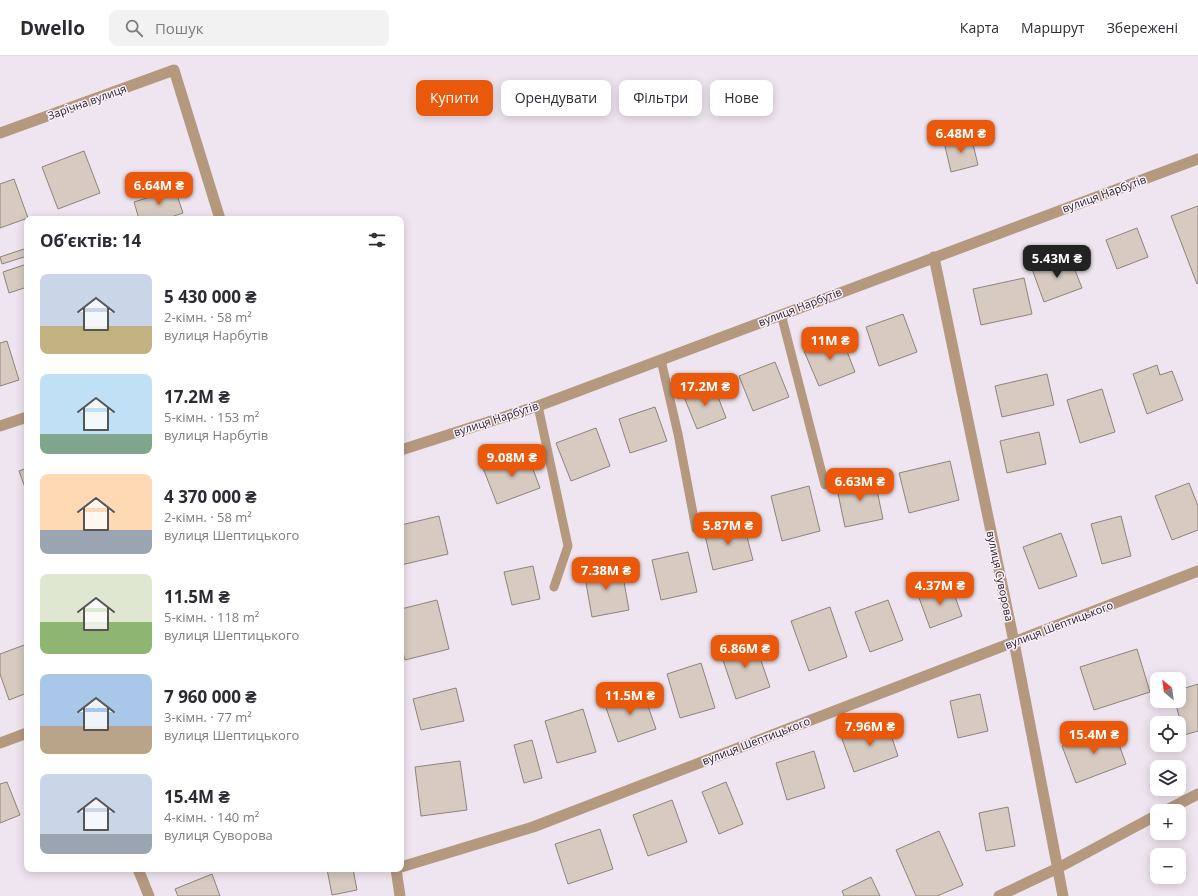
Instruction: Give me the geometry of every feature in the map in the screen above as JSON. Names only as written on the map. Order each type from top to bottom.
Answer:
[{"type":"street","name":"Зарічна вулиця","points":[[0,134],[174,70],[219,216]]},
{"type":"street","name":"вулиця Нарбутів","points":[[404,449],[538,406],[1198,159]]},
{"type":"street","name":"вулиця Суворова","points":[[934,257],[1014,642],[1063,896]]},
{"type":"street","points":[[0,426],[24,418]]},
{"type":"street","name":"вулиця Шептицького","points":[[404,866],[533,827],[1198,571]]},
{"type":"street","points":[[0,743],[24,734]]},
{"type":"street","points":[[1179,804],[1198,794]]},
{"type":"street","points":[[999,896],[1058,868],[1150,820]]},
{"type":"street","points":[[139,872],[149,896]]},
{"type":"street","points":[[396,872],[400,896]]},
{"type":"lane","points":[[781,314],[825,486]]},
{"type":"lane","points":[[661,360],[678,434],[696,529]]},
{"type":"lane","points":[[538,406],[568,546],[554,587]]},
{"type":"building","points":[[971,136],[978,165],[951,172],[944,142]]},
{"type":"building","points":[[84,151],[100,193],[58,209],[42,167]]},
{"type":"building","points":[[14,179],[27,216],[24,216],[24,219],[0,228],[0,184]]},
{"type":"building","points":[[175,189],[183,213],[174,216],[138,216],[134,202]]},
{"type":"building","points":[[1198,206],[1198,283],[1197,284],[1171,216]]},
{"type":"building","points":[[1137,228],[1148,257],[1117,269],[1106,240]]},
{"type":"building","points":[[24,249],[24,257],[2,264],[0,257]]},
{"type":"building","points":[[1069,255],[1082,288],[1044,302],[1032,269]]},
{"type":"building","points":[[24,265],[24,288],[9,293],[3,272]]},
{"type":"building","points":[[1024,278],[1032,314],[981,325],[973,289]]},
{"type":"building","points":[[903,314],[917,352],[879,366],[866,327]]},
{"type":"building","points":[[841,336],[855,372],[819,386],[804,351]]},
{"type":"building","points":[[7,341],[19,380],[0,386],[0,343]]},
{"type":"building","points":[[775,362],[789,397],[753,411],[739,376]]},
{"type":"building","points":[[1157,365],[1160,375],[1172,371],[1183,400],[1147,414],[1133,374]]},
{"type":"building","points":[[1047,374],[1054,405],[1002,417],[995,386]]},
{"type":"building","points":[[714,386],[726,418],[697,429],[684,397]]},
{"type":"building","points":[[1102,389],[1115,432],[1080,443],[1067,400]]},
{"type":"building","points":[[655,407],[667,441],[630,453],[619,419]]},
{"type":"building","points":[[596,428],[610,466],[571,481],[556,443]]},
{"type":"building","points":[[1039,432],[1046,464],[1007,473],[1000,441]]},
{"type":"building","points":[[527,453],[540,488],[497,504],[483,468]]},
{"type":"building","points":[[950,461],[959,500],[909,513],[899,473]]},
{"type":"building","points":[[24,469],[24,485],[19,471]]},
{"type":"building","points":[[874,476],[883,519],[845,527],[836,484]]},
{"type":"building","points":[[1189,483],[1198,506],[1198,530],[1172,540],[1155,496]]},
{"type":"building","points":[[809,486],[820,531],[782,541],[771,496]]},
{"type":"building","points":[[439,516],[448,554],[404,564],[404,524]]},
{"type":"building","points":[[1121,516],[1131,556],[1102,564],[1091,524]]},
{"type":"building","points":[[743,521],[753,560],[713,570],[704,531]]},
{"type":"building","points":[[1061,533],[1077,576],[1039,589],[1023,547]]},
{"type":"building","points":[[688,552],[697,592],[661,600],[652,560]]},
{"type":"building","points":[[621,565],[629,610],[592,617],[584,572]]},
{"type":"building","points":[[533,566],[540,599],[512,605],[504,572]]},
{"type":"building","points":[[950,583],[962,616],[930,628],[918,595]]},
{"type":"building","points":[[437,600],[449,649],[405,660],[404,608]]},
{"type":"building","points":[[888,600],[903,640],[870,652],[855,612]]},
{"type":"building","points":[[830,607],[847,657],[809,671],[791,621]]},
{"type":"building","points":[[754,640],[770,687],[736,699],[720,651]]},
{"type":"building","points":[[24,645],[24,694],[9,700],[0,674],[0,654]]},
{"type":"building","points":[[1137,649],[1150,692],[1094,710],[1080,667]]},
{"type":"building","points":[[701,663],[715,708],[680,718],[667,674]]},
{"type":"building","points":[[1198,684],[1198,731],[1186,734],[1186,716],[1179,716],[1177,708],[1186,708],[1186,688]]},
{"type":"building","points":[[456,688],[464,721],[421,730],[413,699]]},
{"type":"building","points":[[642,689],[656,729],[618,742],[604,702]]},
{"type":"building","points":[[980,694],[988,731],[958,738],[950,701]]},
{"type":"building","points":[[583,709],[596,752],[557,763],[545,721]]},
{"type":"building","points":[[887,723],[898,756],[854,772],[842,739]]},
{"type":"building","points":[[1113,728],[1126,764],[1076,783],[1062,746]]},
{"type":"building","points":[[532,740],[542,778],[524,783],[514,745]]},
{"type":"building","points":[[814,751],[825,788],[787,800],[776,763]]},
{"type":"building","points":[[460,761],[467,810],[421,816],[415,767]]},
{"type":"building","points":[[7,782],[20,815],[0,823],[0,784]]},
{"type":"building","points":[[726,782],[743,824],[719,834],[702,792]]},
{"type":"building","points":[[672,800],[687,842],[648,856],[633,815]]},
{"type":"building","points":[[1008,807],[1015,846],[986,851],[979,813]]},
{"type":"building","points":[[600,829],[613,869],[568,884],[555,844]]},
{"type":"building","points":[[939,831],[963,885],[937,896],[916,896],[896,850]]},
{"type":"building","points":[[328,872],[354,872],[357,890],[332,895]]},
{"type":"building","points":[[212,874],[220,896],[178,896],[175,889]]},
{"type":"building","points":[[871,877],[880,896],[844,896],[842,891]]}]
